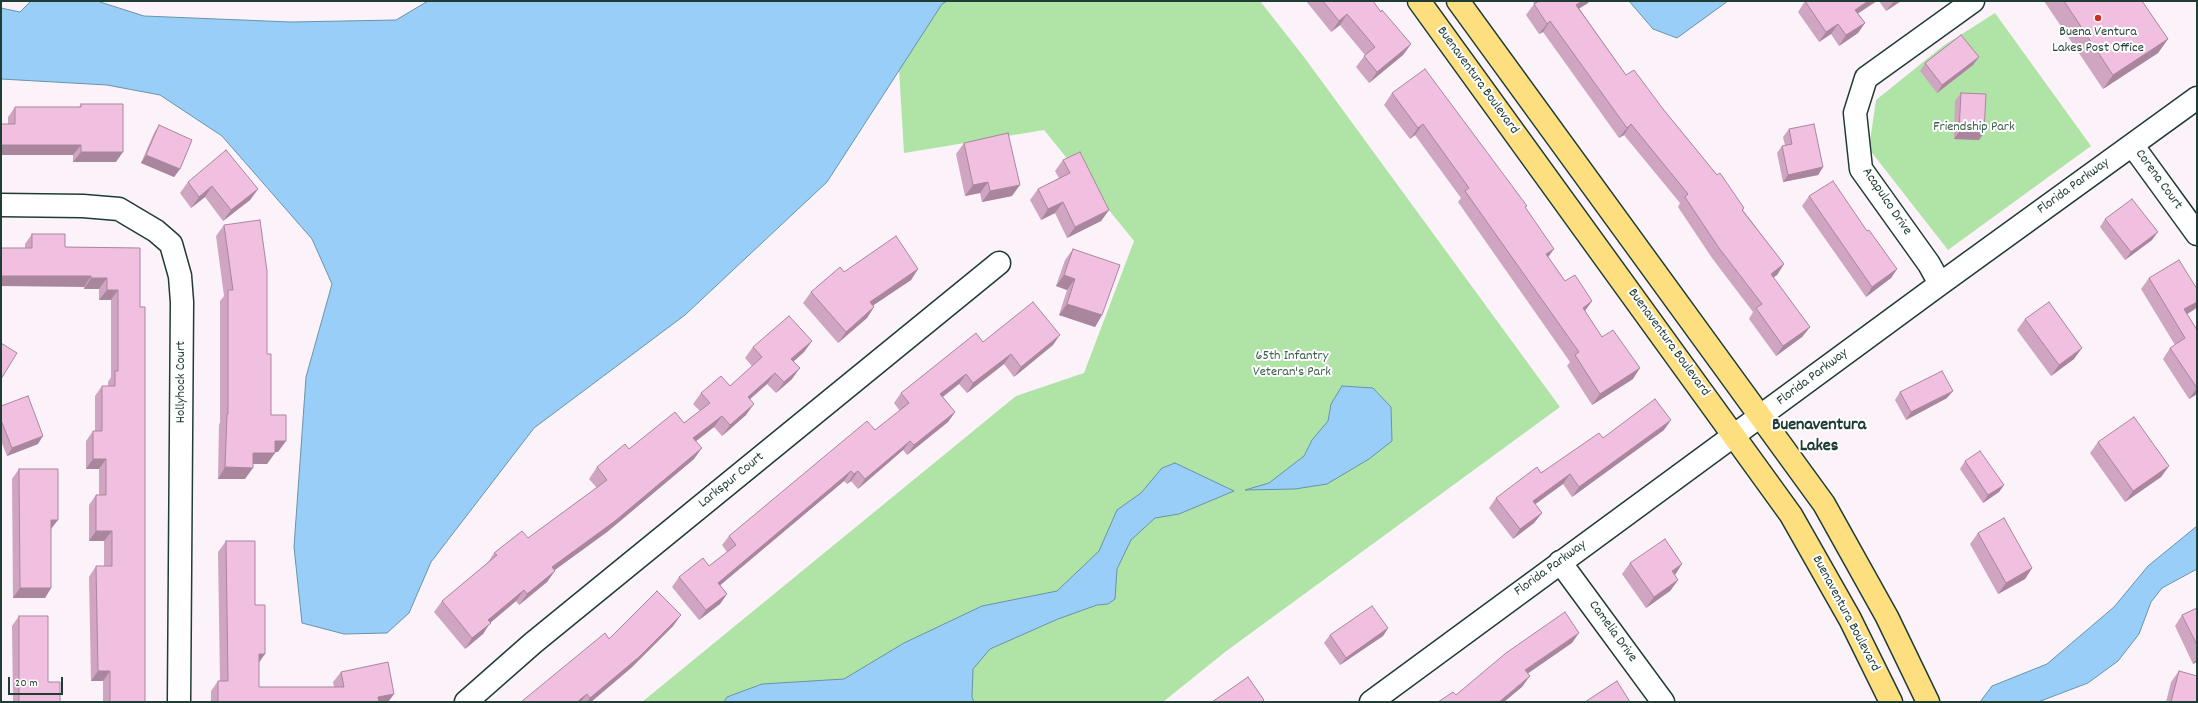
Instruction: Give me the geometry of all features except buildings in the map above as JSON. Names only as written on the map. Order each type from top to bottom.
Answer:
[{"type":"main road","name":"Buenaventura Boulevard","points":[[1419,1],[1735,435],[1791,515],[1850,619],[1891,702]]},
{"type":"main road","points":[[1458,1],[1824,504],[1887,617],[1928,702]]},
{"type":"street","name":"Acapulco Drive","points":[[1940,284],[1929,264],[1861,169],[1856,113],[1866,78],[1973,1]]},
{"type":"street","name":"Florida Parkway","points":[[1371,702],[1940,284],[2133,146],[2197,98]]},
{"type":"street","name":"Corena Court","points":[[2133,146],[2197,234]]},
{"type":"street","name":"Hollyhock Court","points":[[1,205],[83,206],[119,209],[156,231],[171,244],[180,276],[182,302],[179,702]]},
{"type":"street","name":"Larkspur Court","points":[[466,702],[533,643],[999,263]]},
{"type":"street","name":"Camelia Drive","points":[[1560,562],[1663,702]]},
{"type":"green space","name":"65th Infantry Veteran's Park","points":[[895,1],[1260,1],[1304,57],[1560,407],[1225,652],[1163,702],[642,702],[1016,396],[1084,373],[1134,241],[1044,130],[904,153]]},
{"type":"green space","name":"Friendship Park","points":[[1995,13],[2091,146],[1948,250],[1869,149],[1876,100],[1943,46]]},
{"type":"water","points":[[31,1],[97,1],[144,16],[291,22],[396,20],[428,1],[947,1],[942,4],[827,182],[685,315],[534,428],[431,562],[409,613],[387,633],[344,634],[302,623],[294,547],[306,377],[332,284],[312,239],[222,136],[160,95],[107,85],[1,79],[1,8],[20,12]]},
{"type":"water","points":[[1629,1],[1728,1],[1677,38],[1653,29]]},
{"type":"water","points":[[1342,386],[1373,388],[1391,407],[1392,441],[1369,459],[1327,484],[1295,489],[1245,490],[1269,483],[1304,456],[1312,440],[1328,421],[1331,404]]},
{"type":"water","points":[[1175,463],[1234,491],[1179,514],[1155,518],[1131,540],[1117,569],[1115,599],[1108,604],[1097,605],[1058,619],[990,649],[973,669],[972,697],[974,702],[724,702],[727,697],[762,684],[844,679],[904,643],[982,606],[1057,591],[1099,551],[1117,510],[1141,493],[1162,468]]},
{"type":"water","points":[[2197,526],[2197,569],[2162,588],[2151,602],[2139,634],[2118,661],[2088,683],[2038,702],[1980,702],[1992,686],[2047,664],[2114,607],[2148,566]]},
{"type":"place","name":"Buena Ventura Lakes Post Office","points":[[2098,18]]},
{"type":"district","name":"Buenaventura Lakes","points":[[1819,437]]}]
